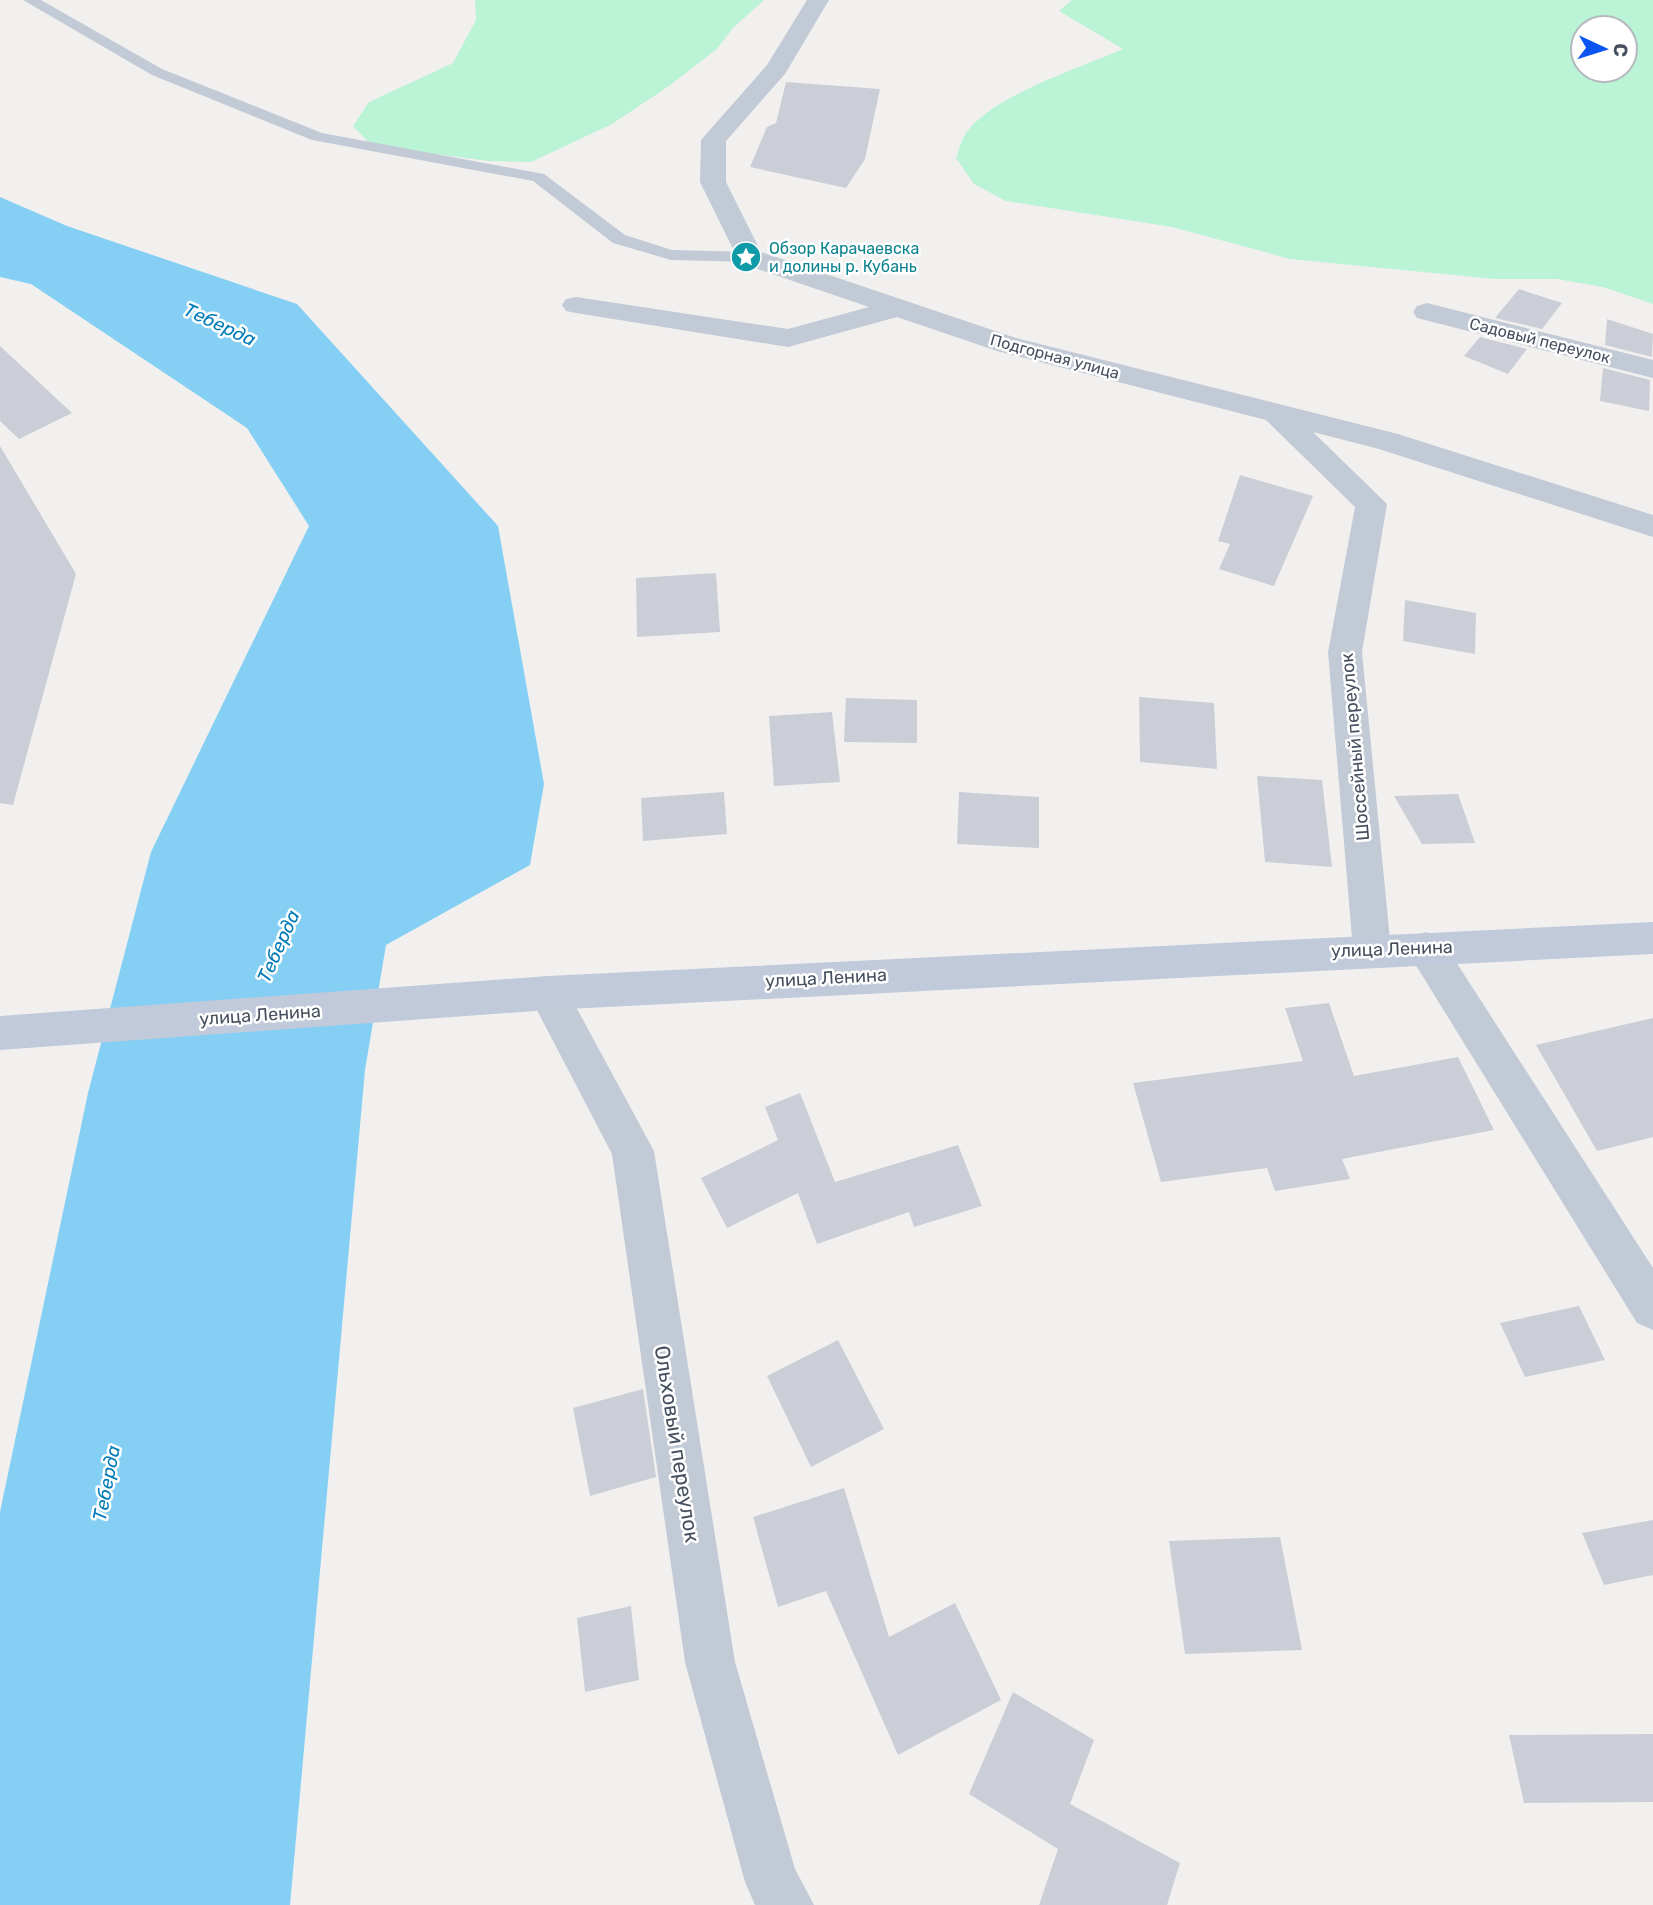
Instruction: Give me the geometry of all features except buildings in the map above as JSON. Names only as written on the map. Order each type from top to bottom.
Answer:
[{"type":"main road","name":"улица Ленина","points":[[0,1033],[548,993],[1653,938]]},
{"type":"street","points":[[750,257],[713,182],[714,140],[777,69],[818,0]]},
{"type":"street","name":"Подгорная улица","points":[[750,257],[1007,345],[1387,441],[1653,526]]},
{"type":"street","points":[[576,305],[788,338],[898,307]]},
{"type":"street","name":"Садовый переулок","points":[[1427,312],[1653,369]]},
{"type":"street","name":"Шоссейный переулок","points":[[1275,413],[1371,504],[1345,652],[1372,950]]},
{"type":"street","points":[[1426,948],[1653,1308]]},
{"type":"street","name":"Ольховый переулок","points":[[548,993],[633,1151],[710,1662],[772,1882],[788,1905]]},
{"type":"lane","points":[[30,0],[157,72],[318,136],[538,177],[619,239],[671,255],[750,257]]},
{"type":"green space","points":[[475,0],[764,0],[733,28],[717,49],[669,86],[612,124],[531,162],[489,161],[372,146],[353,126],[369,102],[453,63],[476,20]]},
{"type":"green space","points":[[1072,0],[1653,0],[1653,304],[1603,287],[1557,279],[1494,279],[1290,259],[1172,227],[1006,201],[974,184],[956,158],[966,133],[979,119],[1038,84],[1123,49],[1059,11]]},
{"type":"water","name":"Теберда","points":[[0,197],[67,226],[297,304],[498,526],[544,784],[530,865],[386,945],[365,1070],[290,1905],[0,1905],[0,1512],[88,1093],[151,852],[309,526],[247,428],[31,284],[0,277]]},
{"type":"place","name":"Обзор Карачаевска и долины р. Кубань","points":[[746,257]]}]
